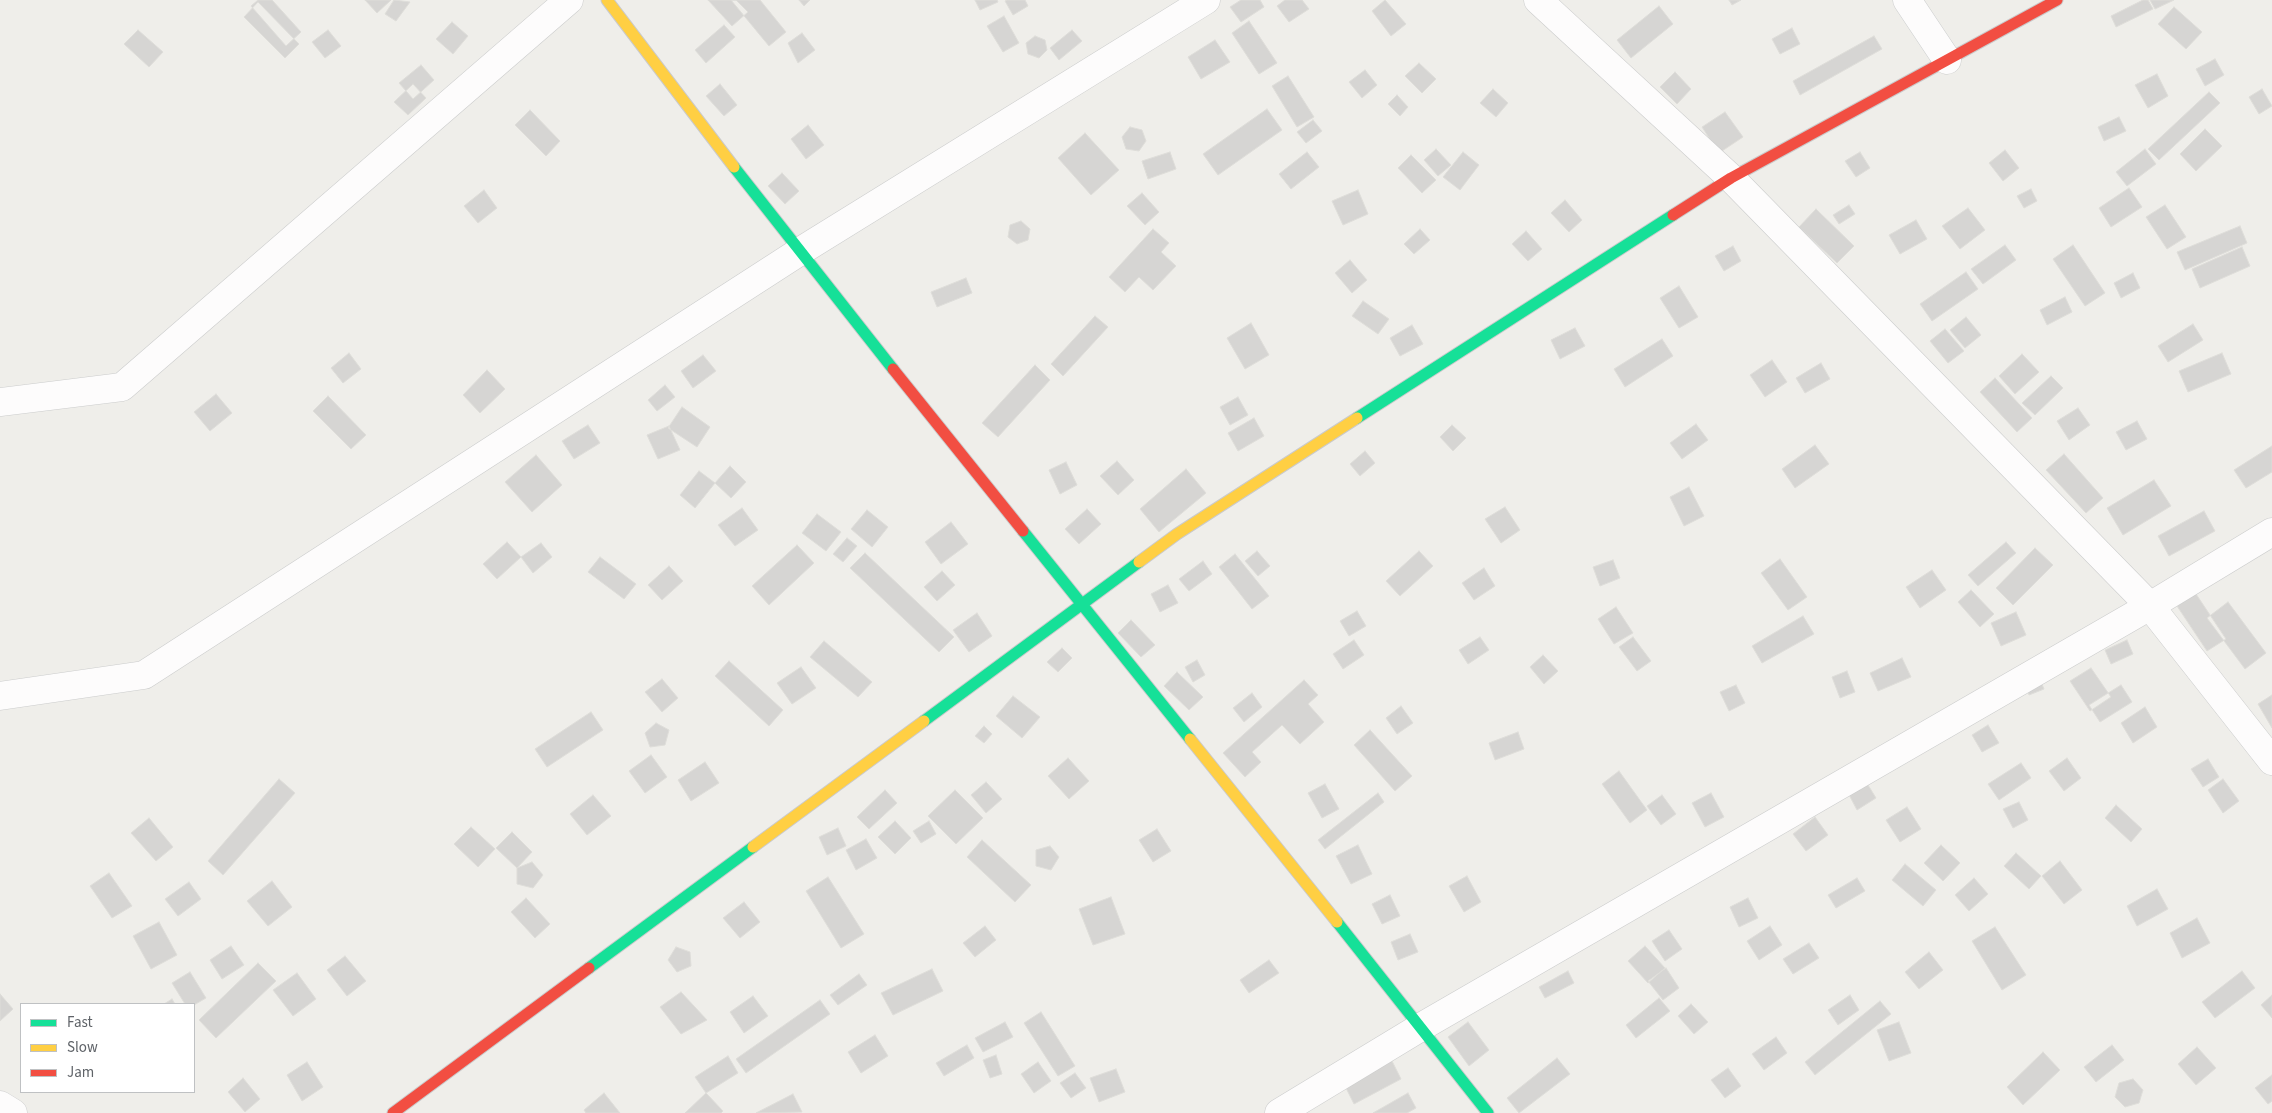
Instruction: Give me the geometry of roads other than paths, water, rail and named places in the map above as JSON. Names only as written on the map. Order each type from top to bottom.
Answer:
[{"type":"main road","points":[[607,0],[799,252],[1421,1026],[1488,1113]]},
{"type":"main road","points":[[393,1113],[1177,534],[1731,178],[2058,0]]},
{"type":"street","points":[[0,402],[122,387],[569,0]]},
{"type":"street","points":[[0,696],[144,675],[799,252],[1206,0]]},
{"type":"street","points":[[1538,0],[1731,178],[2150,606],[2272,761]]},
{"type":"street","points":[[1907,0],[1947,60]]},
{"type":"street","points":[[1279,1113],[1421,1026],[2150,606],[2272,532]]},
{"type":"street","points":[[0,1105],[13,1113]]}]
